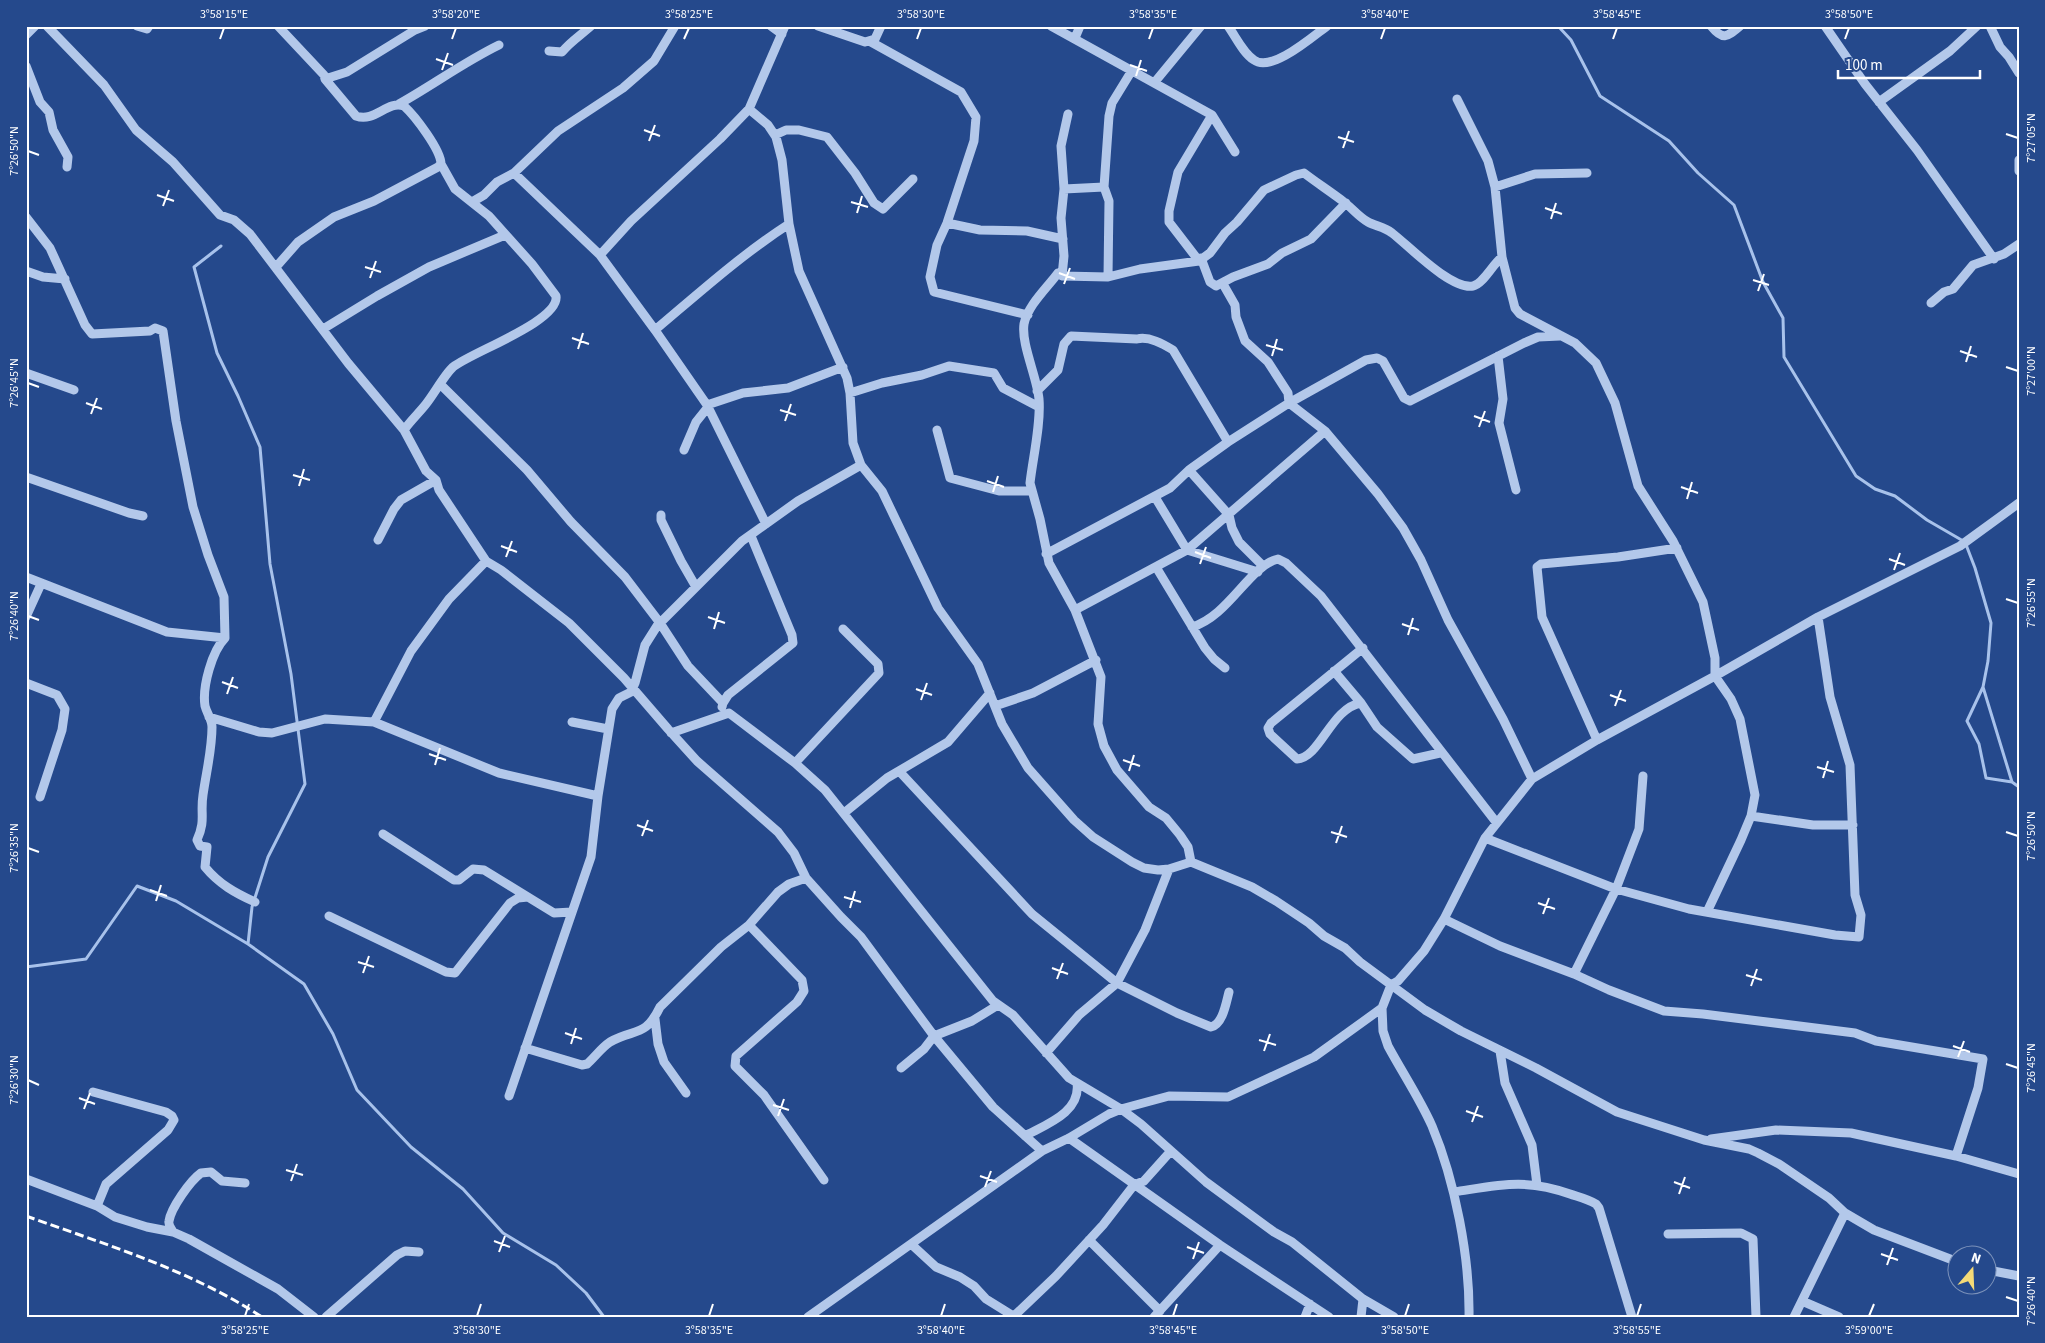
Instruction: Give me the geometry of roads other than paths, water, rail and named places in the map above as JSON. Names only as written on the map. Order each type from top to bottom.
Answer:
[{"type":"street","points":[[26,35],[35,26]]},
{"type":"street","points":[[47,26],[104,85],[136,130],[173,162],[220,215],[234,220],[242,227],[276,267],[404,430],[426,471],[436,480],[439,490],[486,561],[502,570],[569,623],[633,687],[671,733],[697,760],[778,832],[794,853],[806,878],[860,937],[934,1036],[993,1107],[1042,1151]]},
{"type":"street","points":[[137,26],[147,28],[150,26]]},
{"type":"street","points":[[278,26],[324,75],[325,79],[356,116],[362,118],[369,118],[399,104],[438,82],[468,61],[498,45]]},
{"type":"street","points":[[549,51],[560,53],[570,42],[583,34],[591,26]]},
{"type":"street","points":[[472,202],[490,191],[497,182],[514,173],[558,131],[623,88],[654,61],[675,26]]},
{"type":"street","points":[[600,255],[631,221],[720,139],[749,109],[783,30],[771,26]]},
{"type":"street","points":[[818,26],[865,42],[871,42],[961,92],[976,117],[974,141],[947,224],[937,245],[930,277],[934,292],[1028,314]]},
{"type":"street","points":[[871,42],[877,36],[881,26]]},
{"type":"street","points":[[1051,26],[1212,115],[1235,152]]},
{"type":"street","points":[[1075,38],[1080,26]]},
{"type":"street","points":[[1154,83],[1201,26]]},
{"type":"street","points":[[1228,26],[1254,60],[1266,64],[1277,61],[1327,26]]},
{"type":"street","points":[[1711,26],[1724,37],[1740,26]]},
{"type":"street","points":[[1825,26],[1879,102],[1917,150],[1994,259]]},
{"type":"street","points":[[1879,102],[1950,51],[1977,26]]},
{"type":"street","points":[[1990,26],[2000,47],[2019,73]]},
{"type":"street","points":[[325,79],[347,72],[423,27]]},
{"type":"street","points":[[26,66],[40,102],[49,112],[53,130],[68,157],[67,167]]},
{"type":"street","points":[[1108,277],[1109,201],[1104,187],[1109,116],[1112,104],[1132,72]]},
{"type":"street","points":[[1457,99],[1488,161],[1495,187],[1502,257],[1515,308],[1520,314],[1575,343],[1596,363],[1615,403],[1638,486],[1677,548],[1703,602],[1715,658],[1715,676],[1730,699],[1742,726],[1755,795],[1751,816],[1707,912]]},
{"type":"street","points":[[399,104],[409,111],[426,135],[441,158],[441,164],[455,189],[489,216],[532,264],[556,296],[556,304],[536,322],[455,366],[404,430]]},
{"type":"street","points":[[749,109],[768,125],[775,135],[782,160],[789,224],[799,271],[803,284],[843,367],[850,393],[851,435],[861,465],[882,491],[938,608],[973,655],[1002,724],[1028,768],[1074,820],[1116,853],[1144,868],[1169,869],[1191,862],[1252,887],[1345,948],[1360,962],[1425,1010],[1500,1050],[1618,1112],[1704,1140],[1750,1149],[1829,1198],[1844,1213],[1874,1230],[1948,1258]]},
{"type":"street","points":[[1062,276],[1064,256],[1061,207],[1064,188],[1061,146],[1068,114]]},
{"type":"street","points":[[1212,115],[1178,172],[1168,211],[1169,222],[1200,260],[1210,282],[1216,286],[1268,264],[1282,253],[1312,239],[1346,203]]},
{"type":"street","points":[[775,135],[786,130],[799,130],[826,137],[855,173],[874,203],[883,209],[913,179]]},
{"type":"street","points":[[2019,160],[2019,171]]},
{"type":"street","points":[[276,267],[298,242],[334,217],[374,201],[441,164]]},
{"type":"street","points":[[514,173],[600,255],[656,330],[708,406],[766,524]]},
{"type":"street","points":[[1191,862],[1188,847],[1180,836],[1166,818],[1149,807],[1117,770],[1104,746],[1098,724],[1102,676],[1075,610],[1046,554],[1040,519],[1030,482],[1039,407],[1024,336],[1024,324],[1028,314],[1058,273],[1062,276],[1108,277],[1140,269],[1200,260],[1210,253],[1225,233],[1264,190],[1296,174],[1304,173],[1346,203],[1367,222],[1390,231],[1427,264],[1461,285],[1472,286],[1478,284],[1502,257]]},
{"type":"street","points":[[1495,187],[1535,174],[1587,173]]},
{"type":"street","points":[[1064,188],[1104,187]]},
{"type":"street","points":[[26,217],[50,248],[85,325],[92,334],[150,331],[155,328],[163,331],[176,421],[193,507],[224,597],[225,638],[220,643],[208,676],[205,698],[212,725],[211,743],[203,797],[204,821],[197,840],[200,846],[207,847],[206,867],[215,879],[236,893],[255,902]]},
{"type":"street","points":[[656,330],[760,242],[789,224]]},
{"type":"street","points":[[947,224],[980,230],[1028,231],[1063,239]]},
{"type":"street","points":[[323,329],[376,296],[429,267],[505,235]]},
{"type":"street","points":[[1931,303],[1944,292],[1953,289],[1973,265],[1994,259],[2019,244]]},
{"type":"street","points":[[26,271],[43,277],[65,279]]},
{"type":"street","points":[[1223,284],[1235,305],[1235,314],[1244,339],[1268,362],[1288,392],[1289,403],[1325,431],[1378,494],[1403,528],[1421,560],[1448,620],[1504,719],[1532,779]]},
{"type":"street","points":[[1037,391],[1058,370],[1064,344],[1070,336],[1143,338],[1162,343],[1173,350],[1228,442]]},
{"type":"street","points":[[1046,554],[1155,497],[1179,482],[1189,470],[1228,442],[1289,403],[1366,360],[1377,358],[1383,361],[1404,398],[1410,401],[1538,337],[1560,336]]},
{"type":"street","points":[[1498,356],[1503,399],[1499,423],[1516,490]]},
{"type":"street","points":[[850,393],[882,383],[922,375],[949,366],[994,373],[1006,390],[1039,407]]},
{"type":"street","points":[[684,450],[696,422],[708,406],[743,393],[788,388],[843,367]]},
{"type":"street","points":[[26,373],[74,390]]},
{"type":"street","points":[[440,385],[528,470],[571,522],[626,577],[660,623],[688,666],[723,702]]},
{"type":"street","points":[[937,430],[950,478],[999,491],[1031,491]]},
{"type":"street","points":[[1075,610],[1187,550],[1325,431]]},
{"type":"street","points":[[508,1096],[591,857],[598,796],[612,709],[615,702],[622,695],[631,692],[645,645],[650,635],[742,541],[798,502],[861,465]]},
{"type":"street","points":[[1189,470],[1229,515],[1232,528],[1239,542],[1261,569]]},
{"type":"street","points":[[26,477],[129,513],[143,516]]},
{"type":"street","points":[[378,540],[394,509],[401,500],[436,480]]},
{"type":"street","points":[[1155,497],[1187,550],[1261,569]]},
{"type":"street","points":[[1469,1317],[1470,1292],[1454,1192],[1432,1126],[1388,1046],[1383,1031],[1382,1008],[1391,986],[1398,981],[1424,951],[1444,919],[1485,838],[1532,779],[1597,740],[1818,617],[1960,546],[2019,503]]},
{"type":"street","points":[[661,515],[661,520],[696,587]]},
{"type":"street","points":[[751,536],[792,635],[793,643],[728,695],[722,707],[795,763],[825,790],[963,964],[998,1005],[1013,1015],[1062,1070],[1078,1083],[1121,1109],[1141,1124],[1170,1152],[1206,1182],[1274,1232],[1292,1242],[1363,1300],[1394,1317]]},
{"type":"street","points":[[1597,740],[1542,617],[1537,567],[1541,564],[1618,557],[1677,548]]},
{"type":"street","points":[[1192,627],[1214,617],[1261,569],[1278,559],[1286,563],[1322,596],[1440,752],[1457,770],[1496,822]]},
{"type":"street","points":[[374,722],[411,651],[448,599],[486,561]]},
{"type":"street","points":[[1156,567],[1192,627],[1214,659],[1225,668]]},
{"type":"street","points":[[26,577],[167,632],[225,638]]},
{"type":"street","points":[[26,617],[42,584]]},
{"type":"street","points":[[1485,838],[1616,889],[1689,909],[1860,937],[1862,915],[1854,895],[1850,765],[1830,697],[1818,617]]},
{"type":"street","points":[[795,763],[879,673],[878,664],[843,629]]},
{"type":"street","points":[[1361,703],[1345,709],[1311,752],[1303,758],[1297,759],[1270,734],[1268,728],[1271,723],[1363,648]]},
{"type":"street","points":[[995,706],[1033,693],[1096,660]]},
{"type":"street","points":[[1334,671],[1361,703],[1377,727],[1413,759],[1440,752]]},
{"type":"street","points":[[26,683],[56,695],[65,709],[62,730],[40,797]]},
{"type":"street","points":[[844,813],[887,778],[948,742],[990,693]]},
{"type":"street","points":[[671,733],[729,712]]},
{"type":"street","points":[[209,716],[259,732],[272,733],[325,719],[374,722],[499,773],[598,796]]},
{"type":"street","points":[[572,722],[608,729]]},
{"type":"street","points":[[899,771],[1032,914],[1117,983],[1177,1013],[1211,1027],[1216,1026],[1219,1021],[1229,992]]},
{"type":"street","points":[[1574,974],[1616,889],[1639,830],[1643,776]]},
{"type":"street","points":[[1751,816],[1813,825],[1853,825]]},
{"type":"street","points":[[383,834],[454,880],[459,880],[474,869],[484,870],[554,914],[572,912]]},
{"type":"street","points":[[1046,1053],[1079,1015],[1117,983],[1145,930],[1169,869]]},
{"type":"street","points":[[525,1048],[582,1065],[587,1064],[607,1044],[641,1030],[655,1019],[660,1007],[721,948],[749,925],[778,892],[788,884],[806,878]]},
{"type":"street","points":[[330,916],[446,972],[455,973],[510,903],[518,898],[528,897]]},
{"type":"street","points":[[1444,919],[1500,946],[1664,1011],[1855,1032],[1876,1040],[1983,1059],[1978,1088],[1956,1156]]},
{"type":"street","points":[[749,925],[802,980],[804,991],[797,1002],[736,1056],[734,1059],[735,1066],[764,1095],[824,1180]]},
{"type":"street","points":[[901,1068],[924,1049],[934,1036],[972,1021],[998,1005]]},
{"type":"street","points":[[808,1317],[1042,1151],[1069,1138],[1096,1121],[1121,1109],[1169,1096],[1228,1097],[1314,1057],[1382,1008]]},
{"type":"street","points":[[655,1019],[658,1044],[664,1062],[686,1093]]},
{"type":"street","points":[[1500,1050],[1505,1083],[1532,1145],[1537,1184]]},
{"type":"street","points":[[1026,1136],[1052,1121],[1072,1106],[1079,1093],[1078,1083]]},
{"type":"street","points":[[93,1092],[166,1112],[174,1120],[168,1130],[106,1184],[98,1206]]},
{"type":"street","points":[[1704,1140],[1776,1130],[1851,1133],[1956,1156],[2019,1174]]},
{"type":"street","points":[[1069,1138],[1220,1245],[1329,1317]]},
{"type":"street","points":[[911,1244],[936,1267],[960,1277],[974,1286],[986,1299],[1015,1316],[1089,1240],[1134,1185],[1144,1181],[1170,1152]]},
{"type":"street","points":[[173,1232],[168,1224],[169,1218],[180,1198],[201,1173],[211,1172],[222,1180],[245,1183]]},
{"type":"street","points":[[26,1179],[98,1206],[115,1217],[147,1227],[173,1232],[278,1289],[314,1317]]},
{"type":"street","points":[[1454,1192],[1509,1183],[1537,1184],[1592,1201],[1599,1208],[1632,1317]]},
{"type":"street","points":[[1794,1317],[1844,1213]]},
{"type":"street","points":[[1668,1234],[1741,1233],[1753,1239],[1756,1317]]},
{"type":"street","points":[[1089,1240],[1157,1314],[1220,1245]]},
{"type":"street","points":[[326,1317],[397,1256],[405,1251],[419,1252]]},
{"type":"street","points":[[1998,1272],[2019,1276]]},
{"type":"street","points":[[1361,1317],[1363,1300]]},
{"type":"street","points":[[1802,1301],[1839,1317]]},
{"type":"street","points":[[1305,1317],[1310,1304]]},
{"type":"waterway","points":[[1558,26],[1571,40],[1600,96],[1669,141],[1698,173],[1734,205],[1763,282],[1783,318],[1784,357],[1856,476],[1875,489],[1895,496],[1927,520],[1965,542],[1975,568],[1991,623],[1988,661],[1983,687],[2012,782],[2019,787]]},
{"type":"waterway","points":[[221,246],[194,267],[217,353],[260,447],[270,564],[291,674],[305,784],[268,857],[252,907],[248,944]]},
{"type":"waterway","points":[[1983,687],[1967,721],[1979,744],[1986,778],[2012,782]]},
{"type":"waterway","points":[[26,967],[86,959],[137,886],[176,901],[248,944],[304,984],[333,1034],[357,1090],[411,1147],[463,1189],[503,1233],[556,1265],[586,1293],[604,1317]]},
{"type":"railway","points":[[26,1216],[117,1248],[177,1272],[235,1300],[262,1317]]}]
